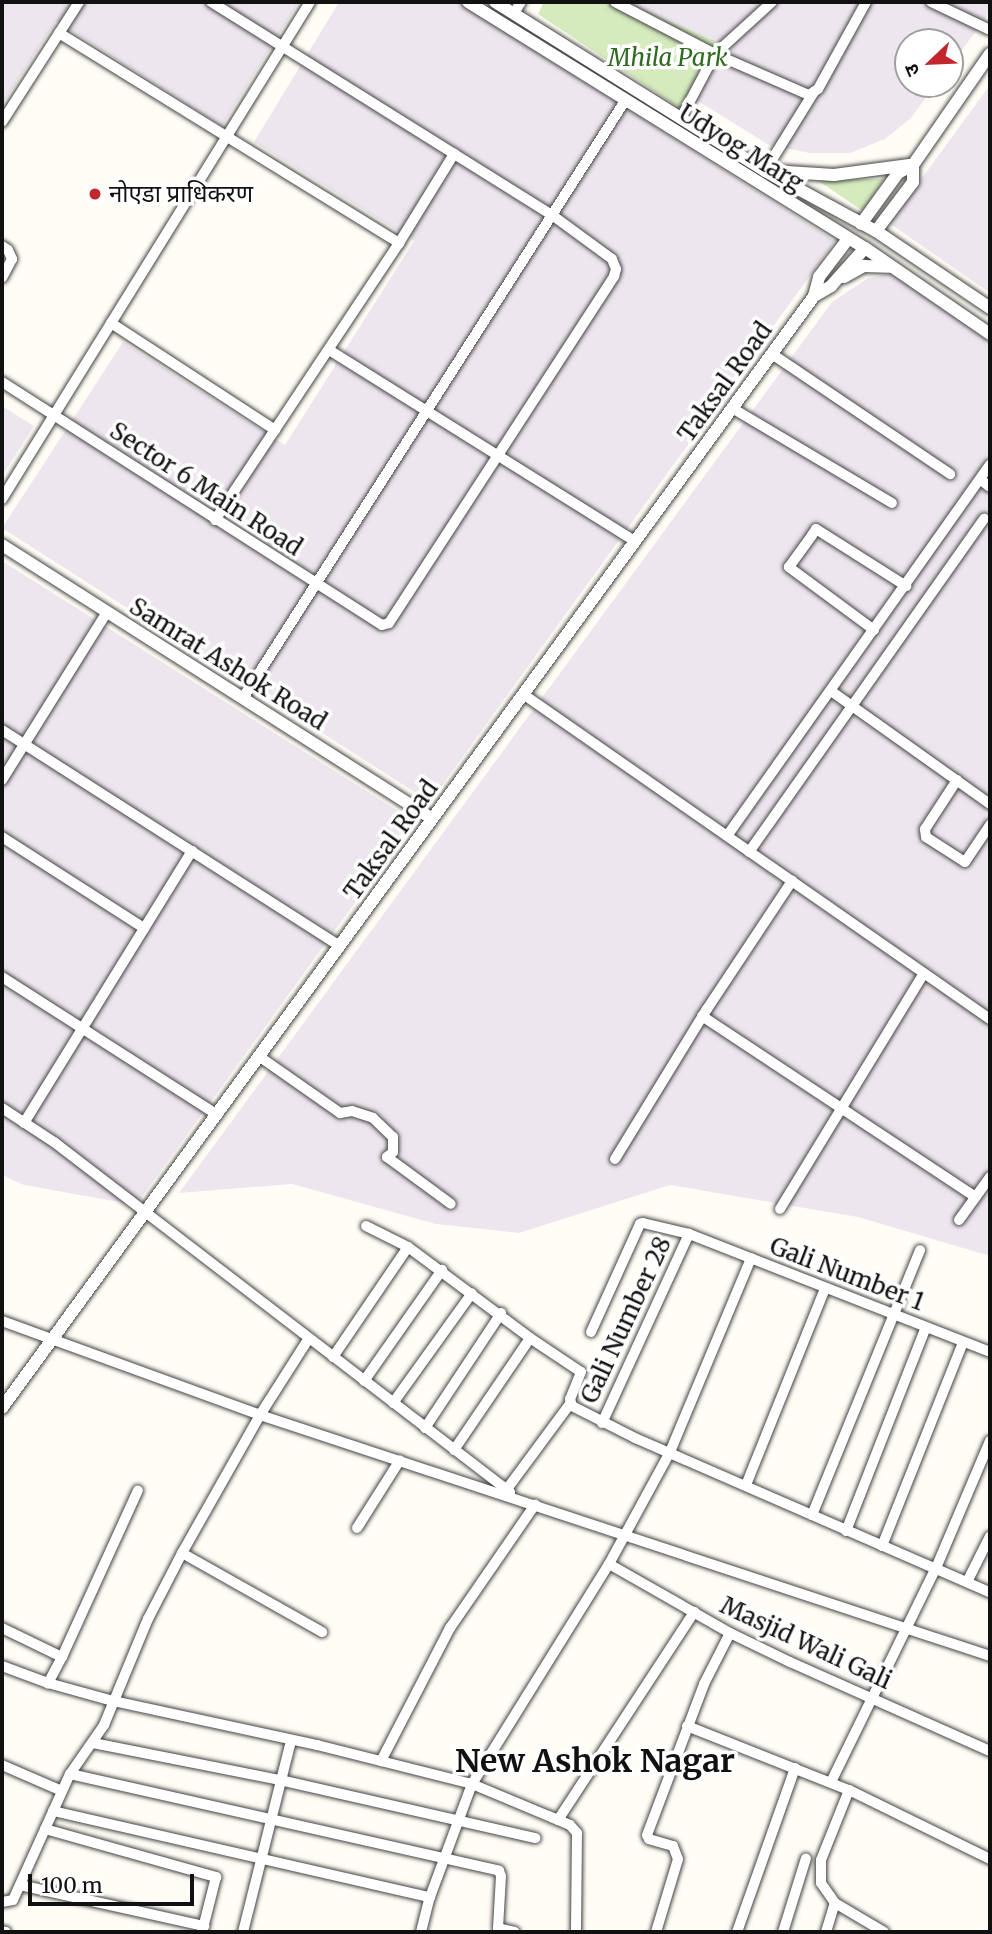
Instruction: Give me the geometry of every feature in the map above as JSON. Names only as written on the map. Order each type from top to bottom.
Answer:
[{"type":"street","points":[[2,122],[79,2]]},
{"type":"street","points":[[211,2],[552,215],[612,259],[616,270],[614,276],[496,455]]},
{"type":"street","points":[[2,499],[310,2]]},
{"type":"street","name":"Udyog Marg","points":[[468,2],[865,248],[990,334]]},
{"type":"street","name":"Udyog Marg","points":[[495,2],[517,8],[681,118],[765,171],[876,231],[990,307]]},
{"type":"street","points":[[615,2],[715,54],[802,94],[814,92]]},
{"type":"street","points":[[681,118],[715,54],[772,2]]},
{"type":"street","points":[[866,2],[765,171],[834,176],[913,165]]},
{"type":"street","points":[[931,2],[990,30]]},
{"type":"street","points":[[59,33],[399,243]]},
{"type":"street","points":[[861,224],[898,173],[913,165],[990,54]]},
{"type":"street","points":[[243,698],[625,101]]},
{"type":"street","points":[[215,520],[399,243],[454,154]]},
{"type":"street","points":[[876,231],[913,182],[913,165]]},
{"type":"street","name":"Taksal Road","points":[[2,1408],[147,1213],[431,818],[814,296],[820,276],[848,239]]},
{"type":"street","points":[[2,246],[10,254],[12,263],[2,278]]},
{"type":"street","name":"Taksal Road","points":[[814,296],[831,286],[865,248]]},
{"type":"street","points":[[831,286],[864,266],[875,264],[896,269]]},
{"type":"street","points":[[111,323],[275,430]]},
{"type":"street","points":[[328,350],[635,541]]},
{"type":"street","points":[[772,354],[950,474]]},
{"type":"street","name":"Sector 6 Main Road","points":[[2,382],[376,625],[388,623],[496,455]]},
{"type":"street","points":[[732,408],[892,503]]},
{"type":"street","points":[[727,836],[906,586],[986,484],[990,465]]},
{"type":"street","points":[[750,852],[984,519]]},
{"type":"street","points":[[874,630],[789,567],[816,529],[906,586]]},
{"type":"street","name":"Samrat Ashok Road","points":[[2,545],[431,818]]},
{"type":"street","points":[[2,780],[107,612]]},
{"type":"street","points":[[831,691],[990,804]]},
{"type":"street","points":[[523,694],[990,1020]]},
{"type":"street","points":[[2,730],[340,946]]},
{"type":"street","points":[[957,780],[925,829],[926,837],[965,862],[990,825]]},
{"type":"street","points":[[2,837],[144,928]]},
{"type":"street","points":[[24,1123],[192,851]]},
{"type":"street","points":[[615,1159],[702,1016],[792,881]]},
{"type":"street","points":[[780,1209],[924,973]]},
{"type":"street","points":[[2,977],[218,1115]]},
{"type":"street","points":[[702,1016],[975,1197]]},
{"type":"street","points":[[260,1057],[340,1113],[352,1111],[373,1118],[393,1137],[393,1152],[387,1157],[451,1204]]},
{"type":"street","points":[[2,1108],[147,1213],[518,1498]]},
{"type":"street","points":[[959,1220],[990,1177]]},
{"type":"street","name":"Gali Number 1","points":[[591,1332],[640,1224],[650,1223],[689,1234],[990,1352]]},
{"type":"street","points":[[366,1226],[408,1247],[442,1270],[530,1338],[581,1372],[570,1404],[507,1489]]},
{"type":"street","name":"Gali Number 28","points":[[602,1423],[689,1234]]},
{"type":"street","points":[[333,1357],[408,1247]]},
{"type":"street","points":[[812,1515],[920,1250]]},
{"type":"street","points":[[421,1932],[430,1897],[472,1784],[609,1564],[670,1452],[751,1258]]},
{"type":"street","points":[[364,1381],[442,1270]]},
{"type":"street","points":[[746,1485],[825,1288]]},
{"type":"street","points":[[393,1403],[472,1293]]},
{"type":"street","points":[[425,1428],[501,1313]]},
{"type":"street","points":[[2,1321],[260,1415],[990,1656]]},
{"type":"street","points":[[846,1531],[926,1327]]},
{"type":"street","points":[[2,1902],[13,1900],[70,1774],[93,1743],[148,1619],[182,1553],[260,1415],[309,1338]]},
{"type":"street","points":[[454,1451],[530,1338]]},
{"type":"street","points":[[881,1546],[963,1342]]},
{"type":"street","points":[[570,1404],[602,1423],[990,1592]]},
{"type":"street","points":[[831,1783],[936,1568],[990,1441]]},
{"type":"street","points":[[357,1528],[400,1460]]},
{"type":"street","points":[[48,1683],[138,1490]]},
{"type":"street","points":[[381,1761],[450,1628],[535,1505]]},
{"type":"street","points":[[967,1582],[990,1536]]},
{"type":"street","points":[[182,1553],[322,1632]]},
{"type":"street","name":"Masjid Wali Gali","points":[[609,1564],[730,1633],[990,1751]]},
{"type":"street","points":[[558,1819],[694,1612]]},
{"type":"street","points":[[2,1628],[62,1657]]},
{"type":"street","points":[[656,1932],[677,1859],[673,1846],[649,1839],[647,1835],[704,1684],[730,1633]]},
{"type":"street","points":[[2,1666],[113,1702],[381,1761],[472,1784],[558,1819],[570,1825],[577,1833],[576,1932]]},
{"type":"street","points":[[687,1726],[849,1790],[990,1859]]},
{"type":"street","points":[[243,1932],[290,1741]]},
{"type":"street","points":[[93,1743],[280,1780],[536,1838]]},
{"type":"street","points":[[2,1765],[62,1791]]},
{"type":"street","points":[[737,1932],[795,1769]]},
{"type":"street","points":[[70,1774],[500,1872],[497,1930],[515,1932]]},
{"type":"street","points":[[849,1790],[821,1860],[821,1882],[835,1903],[884,1932]]},
{"type":"street","points":[[53,1811],[430,1897]]},
{"type":"street","points":[[20,1885],[203,1929],[216,1877],[45,1829]]},
{"type":"street","points":[[783,1932],[806,1858]]},
{"type":"street","points":[[826,1932],[835,1903]]},
{"type":"shaded area","points":[[2,2],[299,2],[222,126],[56,21],[2,105]]},
{"type":"shaded area","points":[[339,2],[459,2],[835,241],[430,802],[2,528],[123,342],[285,445],[414,241],[254,142]]},
{"type":"shaded area","points":[[538,2],[990,2],[990,12],[964,47],[964,28],[894,28],[894,98],[926,98],[911,118],[885,139],[850,153],[810,153],[769,145]]},
{"type":"shaded area","points":[[990,85],[990,293],[889,223]]},
{"type":"shaded area","points":[[892,274],[990,342],[990,1256],[858,1217],[670,1185],[519,1233],[436,1224],[292,1184],[179,1193],[832,302],[868,278]]},
{"type":"shaded area","points":[[2,406],[34,426],[2,476]]},
{"type":"shaded area","points":[[2,561],[414,821],[136,1205],[24,1185],[2,1175]]},
{"type":"green space","name":"Mhila Park","points":[[544,2],[625,2],[715,41],[681,109],[538,14]]},
{"type":"green space","points":[[884,179],[863,211],[817,180]]},
{"type":"place","name":"नोएडा प्राधिकरण","points":[[95,194]]},
{"type":"district","name":"New Ashok Nagar","points":[[595,1761]]}]
